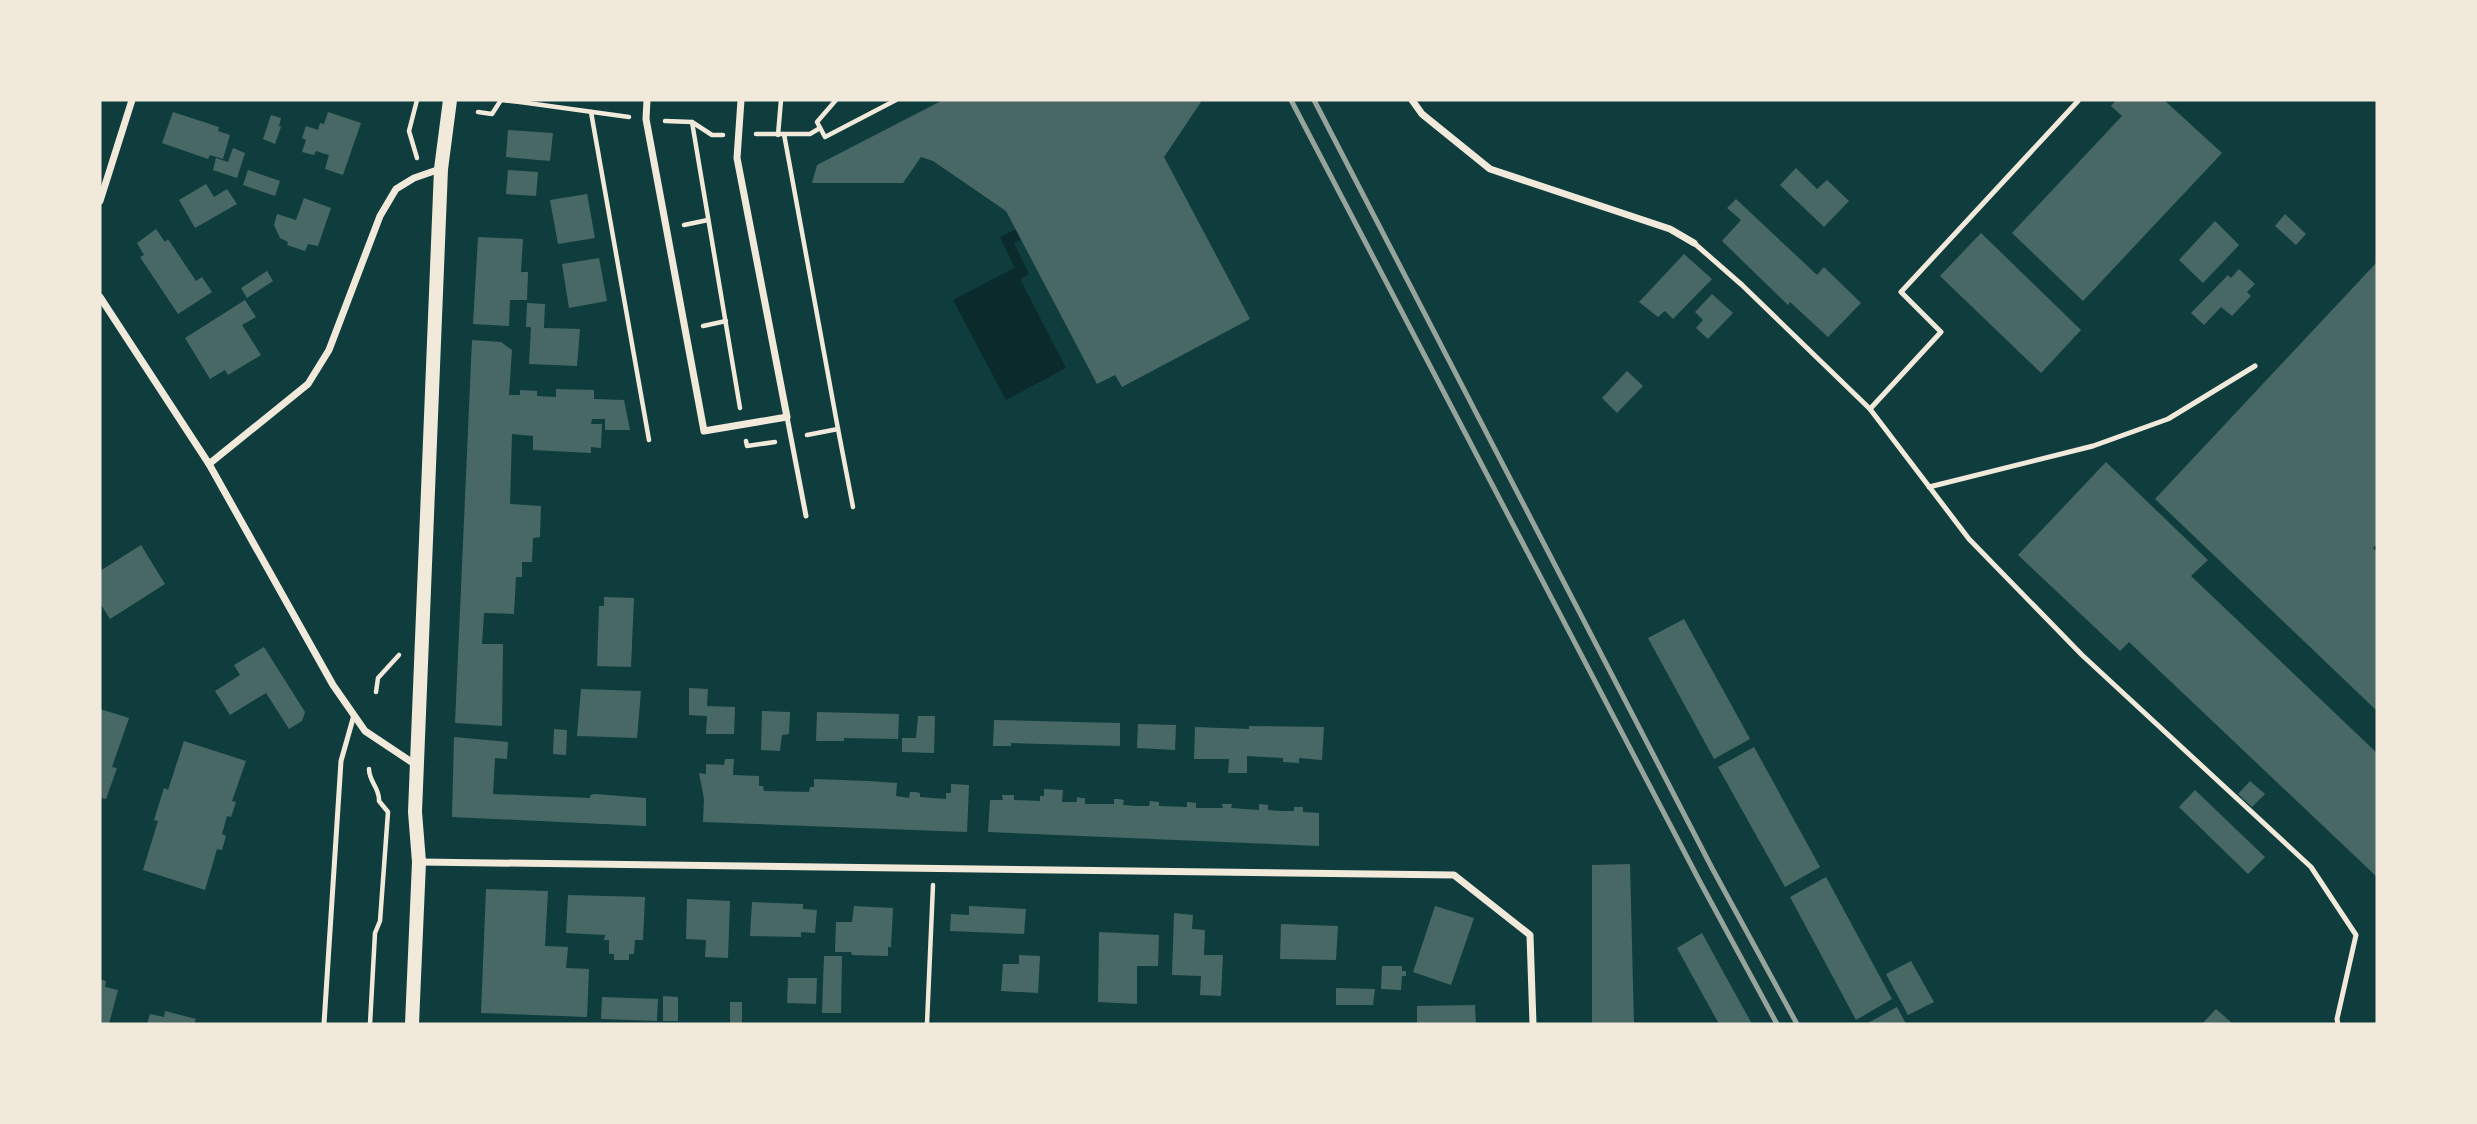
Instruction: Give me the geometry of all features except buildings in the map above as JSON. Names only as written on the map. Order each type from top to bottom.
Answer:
[{"type":"main road","points":[[412,1024],[419,862],[415,812],[440,169],[450,100]]},
{"type":"street","points":[[100,201],[132,100]]},
{"type":"street","points":[[647,100],[646,119],[704,430],[787,417],[737,158],[741,100]]},
{"type":"street","points":[[1412,100],[1422,114],[1490,169],[1670,229],[1694,243]]},
{"type":"street","points":[[209,464],[308,384],[329,349],[380,216],[396,189],[414,178],[440,169]]},
{"type":"street","points":[[100,297],[209,464],[333,685],[365,731],[417,766]]},
{"type":"street","points":[[419,862],[1454,875],[1530,935],[1533,1024]]},
{"type":"lane","points":[[1870,409],[1941,331],[1901,292],[2078,101]]},
{"type":"lane","points":[[1694,243],[1742,285],[1870,409],[1969,540],[2082,655],[2311,867],[2356,935],[2337,1024]]},
{"type":"lane","points":[[1929,487],[2093,446],[2168,419],[2255,366]]},
{"type":"lane","points":[[787,417],[806,516]]},
{"type":"lane","points":[[324,1024],[341,761],[354,714]]},
{"type":"path","points":[[417,100],[409,131],[417,158]]},
{"type":"path","points":[[478,112],[492,114],[501,100],[520,100]]},
{"type":"path","points":[[781,100],[778,135],[810,134],[820,128]]},
{"type":"path","points":[[836,100],[817,122],[825,137],[897,100]]},
{"type":"path","points":[[591,112],[649,440]]},
{"type":"path","points":[[838,429],[853,507]]},
{"type":"path","points":[[369,769],[369,776],[380,793],[379,802],[388,812],[380,921],[375,933],[370,1024]]},
{"type":"path","points":[[927,1024],[934,870]]},
{"type":"water","points":[[1016,229],[1021,239],[1014,243],[1029,274],[1020,279],[1066,368],[1006,400],[953,300],[1014,268],[1016,270],[1000,237]]},
{"type":"railway","points":[[1291,100],[1777,1024]]},
{"type":"railway","points":[[1314,100],[1712,868],[1797,1024]]}]
